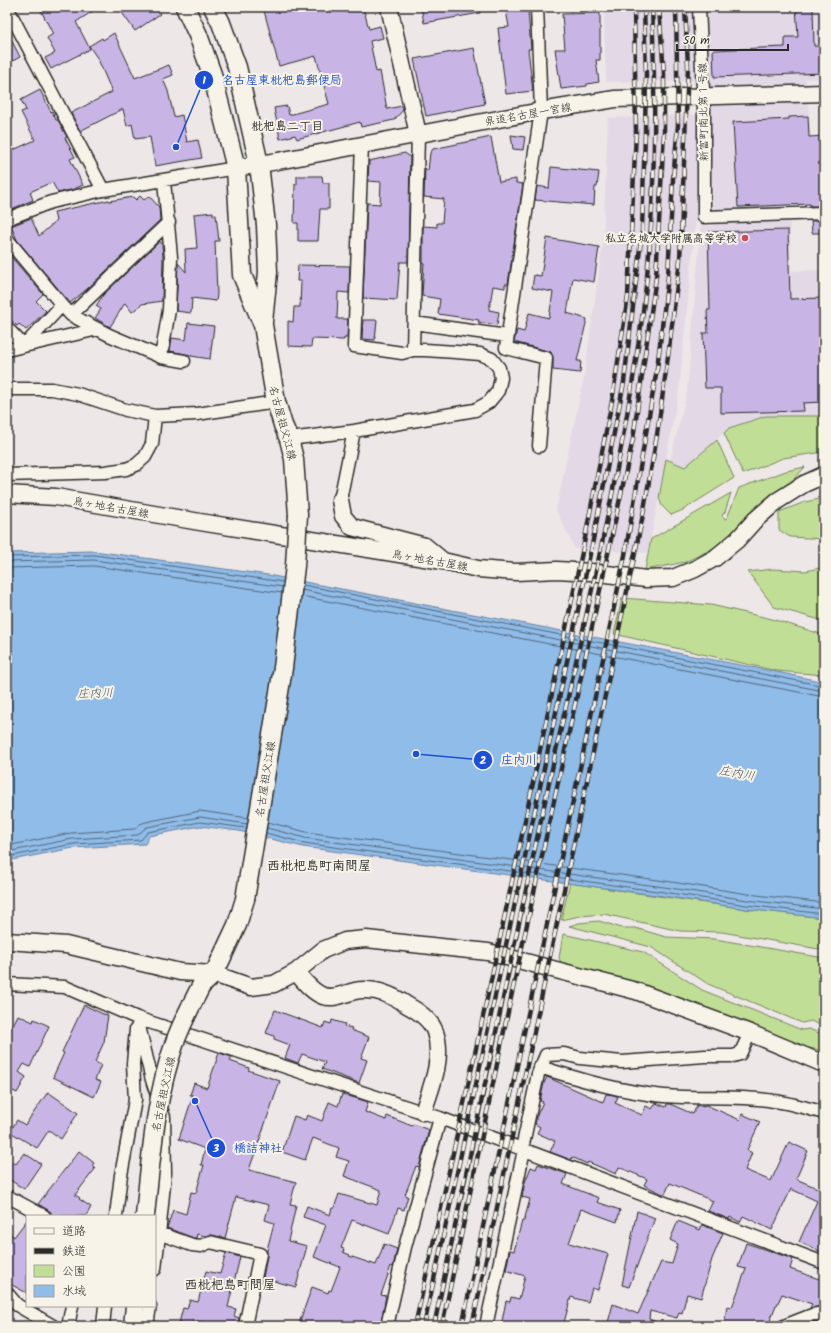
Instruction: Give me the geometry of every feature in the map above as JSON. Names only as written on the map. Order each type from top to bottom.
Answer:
[{"type":"main road","name":"名古屋祖父江線","points":[[145,1215],[156,1118],[163,1084],[175,1042],[185,1017],[237,925],[245,899],[283,668],[295,566],[298,515],[294,459],[289,439],[282,425],[276,402],[263,325],[242,275],[236,168],[212,74],[198,35],[185,7]]},
{"type":"main road","name":"名古屋祖父江線","points":[[213,7],[221,23],[237,67],[260,164],[266,225],[268,272],[263,325]]},
{"type":"main road","points":[[389,7],[418,134]]},
{"type":"main road","name":"県道名古屋一宮線","points":[[236,168],[541,111],[615,99],[824,93]]},
{"type":"main road","name":"鳥ヶ地名古屋線","points":[[7,494],[56,497],[443,561],[478,569],[516,572],[557,570],[591,572],[646,579],[673,578],[695,569],[715,558],[737,540],[755,520],[777,502],[804,484],[824,475]]},
{"type":"main road","points":[[340,500],[343,516],[352,527],[426,546],[443,561]]},
{"type":"main road","points":[[7,941],[66,945],[180,972],[207,980],[250,987],[274,984],[296,972],[323,950],[345,941],[366,939],[488,952],[636,991],[750,1033],[824,1064]]},
{"type":"main road","points":[[296,972],[314,991],[323,996],[333,997],[360,990],[375,991],[388,994],[402,1001],[426,1019],[435,1032],[438,1062],[423,1112]]},
{"type":"main road","points":[[133,1326],[135,1307]]},
{"type":"street","points":[[7,7],[103,190]]},
{"type":"street","points":[[537,7],[541,111],[506,348],[546,358],[539,446]]},
{"type":"street","name":"新富町南北第１号線","points":[[699,7],[704,96],[704,217],[824,213]]},
{"type":"street","points":[[413,350],[418,134]]},
{"type":"street","points":[[289,439],[354,431],[475,410],[489,402],[498,391],[501,378],[499,368],[492,359],[480,354],[425,350],[413,350],[402,353],[354,346],[362,145]]},
{"type":"street","points":[[7,219],[51,202],[103,190],[236,168]]},
{"type":"street","points":[[161,357],[169,310],[171,257],[169,222],[164,181]]},
{"type":"street","points":[[71,315],[169,222]]},
{"type":"street","points":[[7,239],[71,315],[98,329],[161,357],[184,361]]},
{"type":"street","points":[[24,346],[62,305]]},
{"type":"street","points":[[414,323],[507,336]]},
{"type":"street","points":[[7,328],[24,346]]},
{"type":"street","points":[[7,350],[98,329]]},
{"type":"street","points":[[7,389],[52,389],[78,394],[126,410],[155,416],[197,414],[276,402]]},
{"type":"street","points":[[7,475],[104,472],[126,469],[136,465],[145,457],[152,444],[155,416]]},
{"type":"street","points":[[340,500],[354,431]]},
{"type":"street","points":[[7,984],[65,987],[137,1018],[440,1118],[824,1263]]},
{"type":"street","points":[[116,1215],[121,1175],[135,1100],[133,1064],[137,1018]]},
{"type":"street","points":[[137,1018],[152,1080],[164,1117],[165,1173],[160,1235],[156,1262]]},
{"type":"street","points":[[486,1326],[538,1074],[546,1055],[564,1054],[580,1058],[622,1062],[705,1056],[733,1056],[740,1054],[750,1033]]},
{"type":"street","points":[[540,1067],[598,1084],[646,1093],[665,1096],[734,1097],[773,1100],[824,1113]]},
{"type":"street","points":[[387,1326],[405,1247],[440,1118]]},
{"type":"street","points":[[7,1196],[42,1215]]},
{"type":"street","points":[[160,1235],[192,1245],[201,1246],[210,1242],[260,1254],[245,1326]]},
{"type":"street","points":[[7,1293],[17,1304],[53,1326]]},
{"type":"street","points":[[68,1326],[72,1307]]},
{"type":"street","points":[[103,1326],[105,1307]]},
{"type":"street","points":[[147,1326],[150,1307]]},
{"type":"street","points":[[784,1326],[824,1313]]},
{"type":"shaded area","points":[[604,7],[693,7],[697,81],[606,82]]},
{"type":"shaded area","name":"私立名城大学附属高等学校","points":[[706,7],[824,7],[824,78],[806,79],[813,159],[788,161],[791,271],[824,270],[824,416],[766,416],[729,428],[685,468],[670,461],[687,392],[701,226],[714,226]]},
{"type":"shaded area","points":[[698,115],[696,217],[679,390],[648,553],[575,549],[556,510],[584,377],[603,243],[608,118]]},
{"type":"green space","points":[[766,416],[824,416],[824,452],[783,458],[743,474],[724,433],[729,428]]},
{"type":"green space","points":[[717,440],[734,478],[683,510],[671,515],[662,506],[659,498],[666,459],[685,467]]},
{"type":"green space","points":[[805,467],[794,479],[771,496],[733,534],[714,548],[685,562],[645,570],[651,539],[731,493],[725,512],[722,515],[725,519],[727,518],[739,488],[786,471]]},
{"type":"green space","points":[[824,498],[824,539],[790,537],[779,530],[779,512],[805,502]]},
{"type":"green space","points":[[824,567],[824,621],[774,607],[748,572],[773,569],[806,571]]},
{"type":"green space","points":[[622,598],[711,605],[772,619],[824,635],[824,675],[777,671],[614,634]]},
{"type":"green space","points":[[570,883],[746,909],[824,918],[824,950],[722,932],[680,931],[604,914],[580,916],[561,920]]},
{"type":"green space","points":[[599,921],[622,928],[635,928],[666,937],[715,939],[824,958],[824,1027],[811,1021],[802,1023],[708,984],[651,947],[569,926],[579,923]]},
{"type":"green space","points":[[563,934],[643,952],[702,990],[802,1030],[809,1029],[824,1035],[824,1051],[794,1045],[664,995],[650,988],[634,985],[561,963],[559,958]]},
{"type":"water","name":"庄内川","points":[[94,551],[268,575],[824,682],[824,918],[746,909],[663,896],[303,847],[239,831],[200,826],[149,836],[145,844],[73,848],[7,861],[7,553]]},
{"type":"building","points":[[39,7],[99,7],[76,22],[90,49],[51,69],[45,58],[55,53],[47,38],[53,34]]},
{"type":"building","points":[[118,7],[155,7],[160,14],[135,31]]},
{"type":"building","points":[[263,7],[363,7],[369,29],[380,26],[383,38],[370,41],[376,72],[380,71],[387,109],[402,106],[403,110],[394,120],[361,127],[360,122],[297,139],[295,135],[280,139],[274,108],[287,106],[289,115],[329,104],[316,56],[279,66]]},
{"type":"building","points":[[421,7],[480,7],[480,13],[424,23]]},
{"type":"building","points":[[796,7],[813,7],[814,46],[824,46],[824,73],[714,77],[713,50],[785,47],[785,37],[798,37]]},
{"type":"building","points":[[520,8],[521,11],[528,10],[531,49],[528,49],[533,91],[506,94],[498,28],[509,27],[506,10]]},
{"type":"building","points":[[600,13],[600,60],[596,60],[599,82],[587,84],[587,86],[561,89],[555,49],[565,49],[562,14]]},
{"type":"building","points":[[7,31],[20,57],[7,64]]},
{"type":"building","points":[[114,33],[135,78],[169,65],[173,75],[163,79],[168,91],[174,117],[182,115],[187,142],[198,140],[202,158],[155,166],[150,137],[135,139],[132,124],[127,126],[123,109],[80,131],[71,113],[112,92],[98,59],[89,46]]},
{"type":"building","points":[[474,48],[485,104],[426,116],[414,59]]},
{"type":"building","points":[[40,90],[51,112],[52,111],[56,120],[58,120],[67,137],[65,138],[75,157],[70,159],[83,185],[58,193],[52,182],[30,192],[33,200],[7,211],[7,153],[35,140],[21,112],[26,110],[21,100]]},
{"type":"building","points":[[808,116],[809,137],[824,136],[824,206],[810,206],[810,204],[738,207],[733,122],[789,119],[789,117]]},
{"type":"building","points":[[511,135],[525,137],[523,150],[513,149]]},
{"type":"building","points":[[491,137],[499,182],[516,179],[516,183],[523,184],[508,284],[505,284],[505,288],[493,286],[489,310],[499,312],[497,325],[478,322],[479,320],[438,314],[440,299],[422,296],[424,263],[423,226],[437,227],[437,223],[442,223],[444,199],[424,197],[425,168],[428,171],[430,153],[433,149]]},
{"type":"building","points":[[405,153],[410,157],[408,262],[400,262],[397,300],[363,298],[367,203],[380,204],[381,182],[368,181],[369,161]]},
{"type":"building","points":[[551,167],[599,172],[597,187],[595,187],[594,205],[535,200],[537,186],[549,188]]},
{"type":"building","points":[[297,176],[322,176],[323,183],[329,183],[329,209],[320,209],[318,241],[298,241],[298,223],[294,223],[295,184],[297,185]]},
{"type":"building","points":[[140,196],[144,200],[149,196],[159,207],[160,220],[87,289],[70,303],[17,240],[11,226],[31,218],[39,236],[56,221],[54,212],[109,200],[133,197],[136,200]]},
{"type":"building","points":[[213,212],[213,215],[216,215],[219,241],[215,241],[216,301],[192,298],[191,313],[176,311],[178,263],[186,272],[185,249],[197,248],[194,214]]},
{"type":"building","points":[[824,220],[824,233],[812,233],[811,221]]},
{"type":"building","points":[[788,230],[790,299],[824,298],[824,402],[803,403],[804,411],[721,413],[721,388],[705,388],[703,333],[708,333],[707,310],[710,310],[708,232]]},
{"type":"building","points":[[547,238],[599,247],[594,282],[573,278],[567,313],[587,319],[577,361],[581,361],[580,373],[553,370],[553,358],[551,352],[514,342],[517,330],[524,332],[529,313],[549,318],[553,292],[532,288],[534,275],[541,276]]},
{"type":"building","points":[[160,241],[162,245],[163,257],[162,301],[142,304],[132,312],[125,303],[110,327],[95,318],[101,309],[96,306],[103,295]]},
{"type":"building","points":[[7,252],[43,294],[36,301],[46,311],[26,330],[19,324],[17,326],[7,316]]},
{"type":"building","points":[[298,265],[350,266],[349,293],[338,292],[337,319],[348,319],[347,338],[344,338],[344,340],[312,339],[311,347],[288,346],[288,321],[293,322],[294,307],[300,307],[301,281],[297,281]]},
{"type":"building","points":[[363,320],[377,320],[375,340],[362,339]]},
{"type":"building","points":[[188,323],[214,326],[210,359],[170,351],[172,338],[186,340]]},
{"type":"building","points":[[84,1005],[108,1015],[104,1042],[95,1062],[101,1065],[95,1080],[101,1082],[94,1097],[53,1077],[64,1053],[62,1052]]},
{"type":"building","points":[[275,1010],[323,1028],[325,1022],[331,1024],[332,1020],[345,1024],[344,1026],[352,1028],[351,1030],[369,1037],[361,1058],[367,1060],[359,1083],[322,1069],[325,1062],[302,1054],[298,1063],[285,1058],[290,1045],[274,1039],[274,1036],[266,1033]]},
{"type":"building","points":[[18,1015],[33,1022],[34,1019],[49,1026],[30,1067],[24,1064],[19,1072],[26,1077],[17,1093],[9,1089],[7,1093],[7,1021],[13,1025]]},
{"type":"building","points":[[219,1053],[232,1057],[230,1061],[249,1068],[248,1070],[280,1081],[249,1170],[296,1182],[290,1204],[296,1205],[288,1241],[307,1246],[296,1287],[263,1278],[267,1250],[274,1223],[265,1220],[269,1205],[236,1197],[225,1238],[197,1234],[196,1238],[194,1238],[167,1228],[173,1210],[186,1214],[191,1192],[196,1193],[204,1165],[201,1165],[205,1149],[179,1139],[193,1095],[190,1095],[194,1083],[207,1088]]},
{"type":"building","points":[[547,1077],[603,1102],[606,1094],[614,1095],[618,1097],[615,1103],[642,1115],[646,1106],[652,1109],[656,1103],[666,1107],[667,1104],[670,1104],[693,1114],[697,1105],[704,1107],[706,1105],[740,1120],[742,1114],[760,1122],[747,1150],[752,1153],[745,1170],[771,1181],[789,1142],[808,1151],[796,1179],[822,1190],[824,1186],[824,1253],[799,1242],[817,1201],[791,1189],[772,1230],[743,1216],[740,1222],[730,1217],[729,1219],[708,1211],[713,1201],[670,1183],[665,1194],[663,1194],[644,1185],[647,1179],[619,1167],[616,1174],[588,1162],[587,1164],[572,1157],[571,1160],[550,1152],[555,1141],[537,1133],[540,1127],[535,1124],[543,1102],[540,1101]]},
{"type":"building","points":[[48,1092],[78,1113],[61,1139],[49,1130],[37,1148],[10,1132],[17,1120],[25,1125]]},
{"type":"building","points":[[342,1094],[368,1102],[365,1112],[386,1120],[387,1116],[412,1126],[413,1124],[429,1130],[419,1167],[416,1166],[405,1195],[408,1196],[404,1210],[398,1208],[389,1234],[352,1220],[341,1248],[344,1249],[343,1252],[350,1255],[349,1256],[376,1265],[384,1244],[397,1249],[393,1267],[391,1266],[381,1295],[386,1296],[380,1326],[298,1326],[312,1287],[328,1293],[329,1290],[331,1291],[340,1267],[314,1257],[326,1225],[303,1217],[307,1206],[330,1215],[339,1194],[377,1205],[381,1190],[344,1176],[349,1161],[336,1157],[339,1148],[313,1138],[305,1160],[282,1152],[294,1116],[305,1120],[307,1115],[322,1121],[329,1102],[338,1106]]},
{"type":"building","points":[[79,1151],[94,1163],[92,1166],[95,1169],[75,1195],[91,1207],[87,1215],[51,1215],[51,1212],[38,1204]]},
{"type":"building","points":[[24,1153],[41,1164],[24,1189],[7,1178],[7,1160],[16,1164]]},
{"type":"building","points":[[538,1164],[567,1174],[563,1184],[599,1198],[597,1202],[620,1210],[617,1222],[581,1209],[569,1243],[608,1254],[598,1290],[592,1288],[588,1302],[571,1297],[563,1326],[501,1326],[506,1301],[510,1302],[511,1297],[519,1299],[525,1276],[506,1270],[510,1250],[514,1251],[530,1199],[522,1197],[525,1182],[531,1167],[536,1169]]},
{"type":"building","points":[[637,1211],[655,1218],[629,1287],[622,1285]]},
{"type":"building","points":[[26,1221],[26,1292],[12,1285],[7,1280],[7,1231],[14,1237]]},
{"type":"building","points":[[678,1221],[700,1230],[702,1225],[723,1233],[712,1259],[701,1298],[687,1294],[682,1313],[679,1312],[677,1318],[650,1311],[649,1319],[666,1326],[607,1326],[613,1304],[638,1314],[661,1262],[672,1264],[678,1244],[670,1240]]},
{"type":"building","points":[[746,1243],[793,1259],[790,1269],[822,1280],[824,1275],[824,1306],[810,1308],[812,1304],[782,1294],[768,1326],[724,1326],[727,1306],[732,1307],[746,1269],[738,1267]]},
{"type":"building","points":[[226,1253],[240,1257],[228,1307],[236,1309],[234,1316],[239,1318],[238,1326],[216,1326],[194,1320],[193,1326],[179,1323],[183,1308],[187,1309],[190,1300],[198,1302],[206,1271],[220,1274]]},
{"type":"railway","points":[[415,1326],[490,985],[584,543],[612,401],[628,296],[636,132],[634,7]]},
{"type":"railway","points":[[424,1326],[592,545],[624,382],[642,231],[646,75],[644,7]]},
{"type":"railway","points":[[434,1326],[479,1108],[606,525],[627,414],[644,303],[651,229],[654,155],[652,7]]},
{"type":"railway","points":[[442,1326],[512,993],[633,439],[656,277],[664,132],[664,74],[659,7]]},
{"type":"railway","points":[[462,1326],[625,555],[657,369],[668,276],[673,179],[678,125],[676,7]]},
{"type":"railway","points":[[472,1326],[644,510],[657,435],[680,260],[688,66],[685,7]]},
{"type":"place","name":"名古屋東枇杷島郵便局","points":[[176,147]]},
{"type":"place","name":"私立名城大学附属高等学校","points":[[745,238]]},
{"type":"place","name":"庄内川","points":[[416,754]]},
{"type":"place","name":"橋詰神社","points":[[195,1101]]},
{"type":"district","name":"枇杷島二丁目","points":[[287,126]]},
{"type":"district","name":"西枇杷島町南問屋","points":[[319,865]]},
{"type":"district","name":"西枇杷島町問屋","points":[[230,1284]]}]
